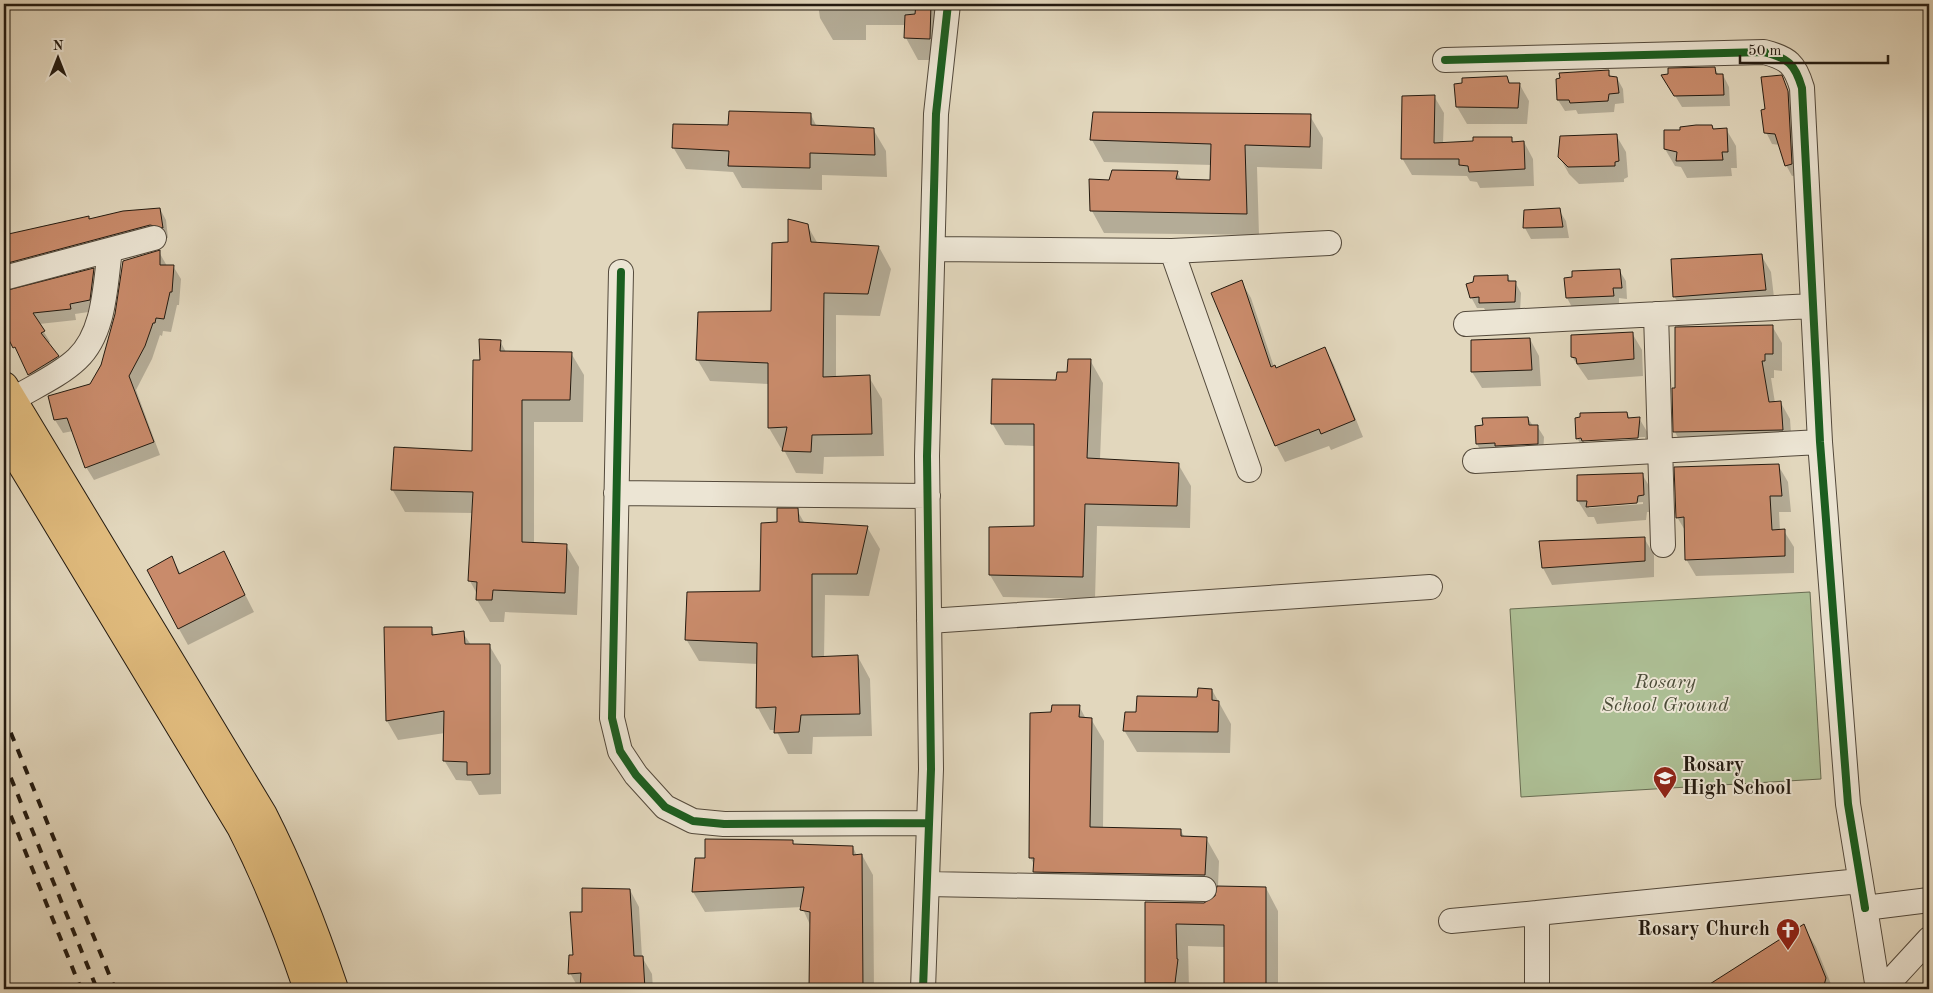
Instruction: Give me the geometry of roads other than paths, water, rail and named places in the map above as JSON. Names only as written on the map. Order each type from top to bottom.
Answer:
[{"type":"main road","points":[[8,393],[263,815],[286,860],[310,920],[334,989]]},
{"type":"main road","points":[[4,435],[241,827],[270,887],[308,989]]},
{"type":"street","points":[[923,989],[931,769],[928,496],[936,114],[948,4]]},
{"type":"street","points":[[1445,60],[1764,52],[1780,56],[1789,61],[1798,73],[1802,88],[1820,442],[1848,804],[1878,989]]},
{"type":"street","points":[[4,278],[154,238]]},
{"type":"street","points":[[933,249],[1172,251],[1329,243]]},
{"type":"street","points":[[8,393],[78,359],[90,344],[101,309],[110,250]]},
{"type":"street","points":[[1172,251],[1249,470]]},
{"type":"street","points":[[621,272],[612,718],[620,751],[636,775],[665,807],[694,821],[724,824],[929,823]]},
{"type":"street","points":[[1466,324],[1813,306]]},
{"type":"street","points":[[1656,314],[1663,545]]},
{"type":"street","points":[[1476,461],[1820,442]]},
{"type":"street","points":[[616,493],[928,496]]},
{"type":"street","points":[[929,621],[1430,587]]},
{"type":"street","points":[[1451,921],[1860,881]]},
{"type":"street","points":[[927,884],[1204,889]]},
{"type":"street","points":[[1864,908],[1929,900]]},
{"type":"street","points":[[1537,913],[1537,989]]},
{"type":"street","points":[[1882,989],[1929,939]]},
{"type":"railway","points":[[4,716],[115,989]]},
{"type":"railway","points":[[4,761],[97,989]]},
{"type":"railway","points":[[4,799],[81,989]]},
{"type":"place","name":"Rosary High School","points":[[1665,799]]},
{"type":"place","name":"Rosary Church","points":[[1788,951]]},
{"type":"park label","name":"Rosary School Ground","points":[[1665,694]]}]
